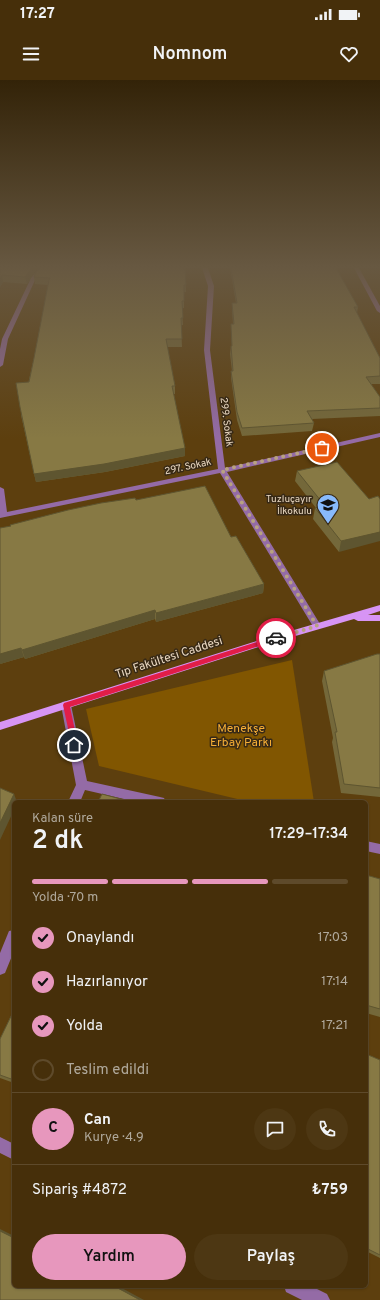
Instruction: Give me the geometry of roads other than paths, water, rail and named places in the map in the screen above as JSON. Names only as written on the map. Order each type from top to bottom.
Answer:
[{"type":"main road","points":[[348,618],[380,608]]},
{"type":"main road","name":"Tıp Fakültesi Caddesi","points":[[0,726],[317,626],[348,618]]},
{"type":"main road","points":[[348,618],[380,618]]},
{"type":"street","points":[[0,365],[3,339],[10,325]]},
{"type":"street","name":"299. Sokak","points":[[209,325],[207,350],[222,470],[317,626]]},
{"type":"street","name":"297. Sokak","points":[[1,516],[222,470],[380,435]]},
{"type":"street","points":[[0,489],[1,516]]},
{"type":"street","points":[[66,705],[82,785],[75,800]]},
{"type":"street","points":[[82,785],[151,800]]},
{"type":"street","points":[[368,846],[380,849]]},
{"type":"street","points":[[0,968],[12,941]]},
{"type":"street","points":[[0,1145],[12,1151]]},
{"type":"street","points":[[296,1288],[322,1300]]},
{"type":"place","name":"Tuzluçayır İlkokulu","points":[[328,524]]},
{"type":"park label","name":"Menekşe Erbay Parkı","points":[[241,736]]}]
